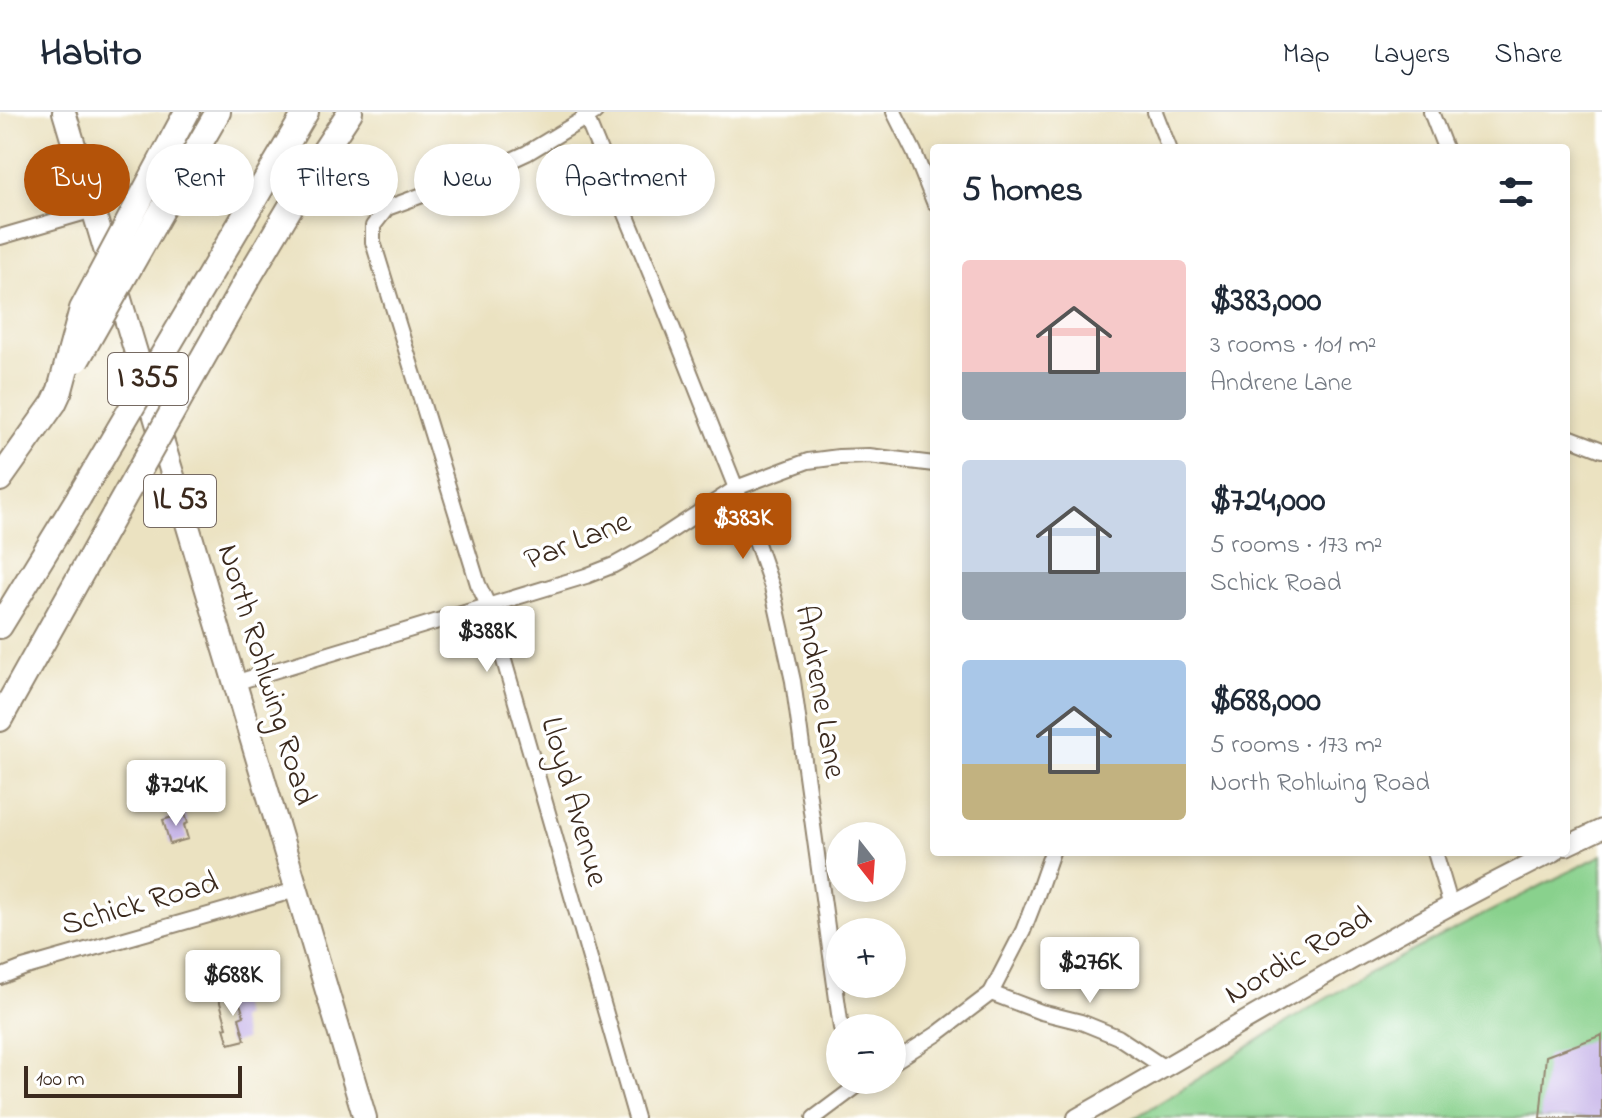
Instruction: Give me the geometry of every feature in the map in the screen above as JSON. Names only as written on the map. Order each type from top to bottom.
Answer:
[{"type":"highway","points":[[57,396],[82,309],[187,112]]},
{"type":"highway","name":"I 355","points":[[0,479],[57,396],[218,112]]},
{"type":"highway","name":"I 355","points":[[0,626],[306,112]]},
{"type":"highway","points":[[0,719],[247,280],[350,112]]},
{"type":"main road","name":"North Rohlwing Road","points":[[64,112],[73,144]]},
{"type":"main road","name":"North Rohlwing Road","points":[[95,216],[365,1118]]},
{"type":"street","points":[[894,112],[930,192]]},
{"type":"street","points":[[1155,112],[1167,144]]},
{"type":"street","points":[[1431,112],[1443,144]]},
{"type":"street","name":"Lloyd Avenue","points":[[588,114],[538,148],[488,171],[387,208],[373,226],[373,242],[478,584],[488,605],[636,1118]]},
{"type":"street","name":"Andrene Lane","points":[[588,114],[772,587],[793,681],[839,1014]]},
{"type":"street","points":[[0,237],[72,216]]},
{"type":"street","points":[[1570,438],[1602,450]]},
{"type":"street","name":"Par Lane","points":[[234,683],[586,576],[648,546],[736,488],[808,461],[869,456],[930,464]]},
{"type":"street","points":[[1570,844],[1602,829]]},
{"type":"street","points":[[906,1054],[991,993],[1023,931],[1051,856]]},
{"type":"street","points":[[1436,856],[1451,906]]},
{"type":"street","name":"Nordic Road","points":[[1077,1118],[1325,975],[1546,856]]},
{"type":"street","name":"Schick Road","points":[[0,977],[296,890]]},
{"type":"street","points":[[991,993],[1118,1037],[1165,1068]]},
{"type":"street","points":[[814,1118],[839,1094]]},
{"type":"green space","points":[[1602,855],[1602,1118],[1134,1118],[1350,985]]},
{"type":"building","points":[[185,813],[188,839],[170,844],[163,820]]},
{"type":"building","points":[[237,994],[244,1016],[239,1018],[245,1040],[229,1044],[219,999]]},
{"type":"building","points":[[1602,1035],[1602,1118],[1540,1118],[1546,1056]]}]
